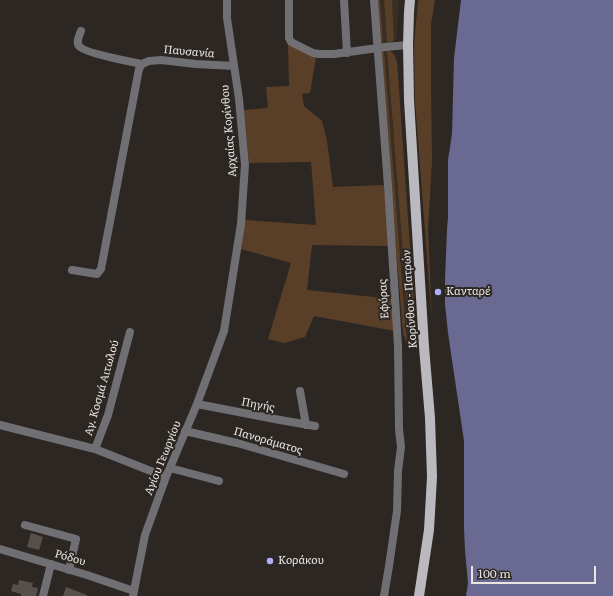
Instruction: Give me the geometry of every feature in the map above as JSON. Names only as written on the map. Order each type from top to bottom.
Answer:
[{"type":"main road","name":"Κορίνθου - Πατρών","points":[[410,0],[408,45],[409,100],[424,347],[430,418],[432,477],[430,530],[419,596]]},
{"type":"street","name":"Αρχαίας Κορίνθου","points":[[224,331],[241,224],[245,173],[239,99],[227,18],[226,0]]},
{"type":"street","points":[[289,0],[289,38],[291,42],[313,53],[347,53],[408,45]]},
{"type":"street","points":[[344,0],[347,53]]},
{"type":"street","name":"Εφύρας","points":[[374,0],[392,246],[398,346],[399,429],[401,447],[398,471],[397,511],[384,596]]},
{"type":"street","points":[[72,270],[97,274],[101,269],[139,69],[142,64],[81,49],[77,41],[81,31]]},
{"type":"street","name":"Παυσανία","points":[[142,64],[149,61],[161,60],[234,66]]},
{"type":"street","name":"Αγίου Γεωργίου","points":[[134,594],[145,535],[166,476],[186,431],[224,331]]},
{"type":"street","name":"Αγ. Κοσμά Αιτωλού","points":[[95,449],[108,414],[130,332]]},
{"type":"street","points":[[300,390],[306,425]]},
{"type":"street","name":"Πηγής","points":[[196,404],[315,426]]},
{"type":"street","points":[[0,425],[95,449],[166,476]]},
{"type":"street","name":"Πανοράματος","points":[[186,431],[237,443],[344,474]]},
{"type":"street","points":[[170,468],[220,481]]},
{"type":"street","points":[[25,525],[76,539],[69,570]]},
{"type":"street","name":"Ρόδου","points":[[0,549],[87,575],[134,594]]},
{"type":"street","points":[[43,596],[51,564]]},
{"type":"shaded area","points":[[376,0],[380,0],[383,43],[380,40]]},
{"type":"shaded area","points":[[380,0],[384,0],[387,43],[383,43]]},
{"type":"shaded area","points":[[384,0],[392,0],[394,41],[387,43]]},
{"type":"shaded area","points":[[392,0],[399,0],[397,38],[394,41]]},
{"type":"shaded area","points":[[418,0],[435,0],[431,24],[432,161],[428,230],[432,322],[415,101],[414,46]]},
{"type":"shaded area","points":[[288,44],[316,58],[310,93],[302,94],[304,106],[322,121],[327,141],[333,187],[384,185],[389,246],[312,245],[307,290],[393,299],[395,331],[314,316],[305,337],[284,343],[268,339],[291,263],[241,249],[245,220],[316,225],[311,162],[249,163],[244,110],[268,108],[266,87],[289,86]]},
{"type":"shaded area","points":[[384,50],[387,50],[410,344],[407,344]]},
{"type":"shaded area","points":[[384,50],[407,344],[403,333],[380,55]]},
{"type":"shaded area","points":[[387,50],[394,54],[397,61],[416,332],[410,344]]},
{"type":"water","points":[[461,0],[613,0],[613,596],[466,596],[468,583],[464,528],[464,441],[445,304],[448,218],[448,160],[452,134],[454,58]]},
{"type":"building","points":[[31,533],[43,537],[39,550],[27,547]]},
{"type":"building","points":[[19,580],[33,583],[32,587],[38,588],[36,596],[21,596],[21,594],[11,591],[13,584],[18,585]]},
{"type":"building","points":[[66,587],[87,595],[87,596],[63,596]]},
{"type":"place","name":"Κανταρέ","points":[[438,292]]},
{"type":"place","name":"Κοράκου","points":[[270,561]]}]
